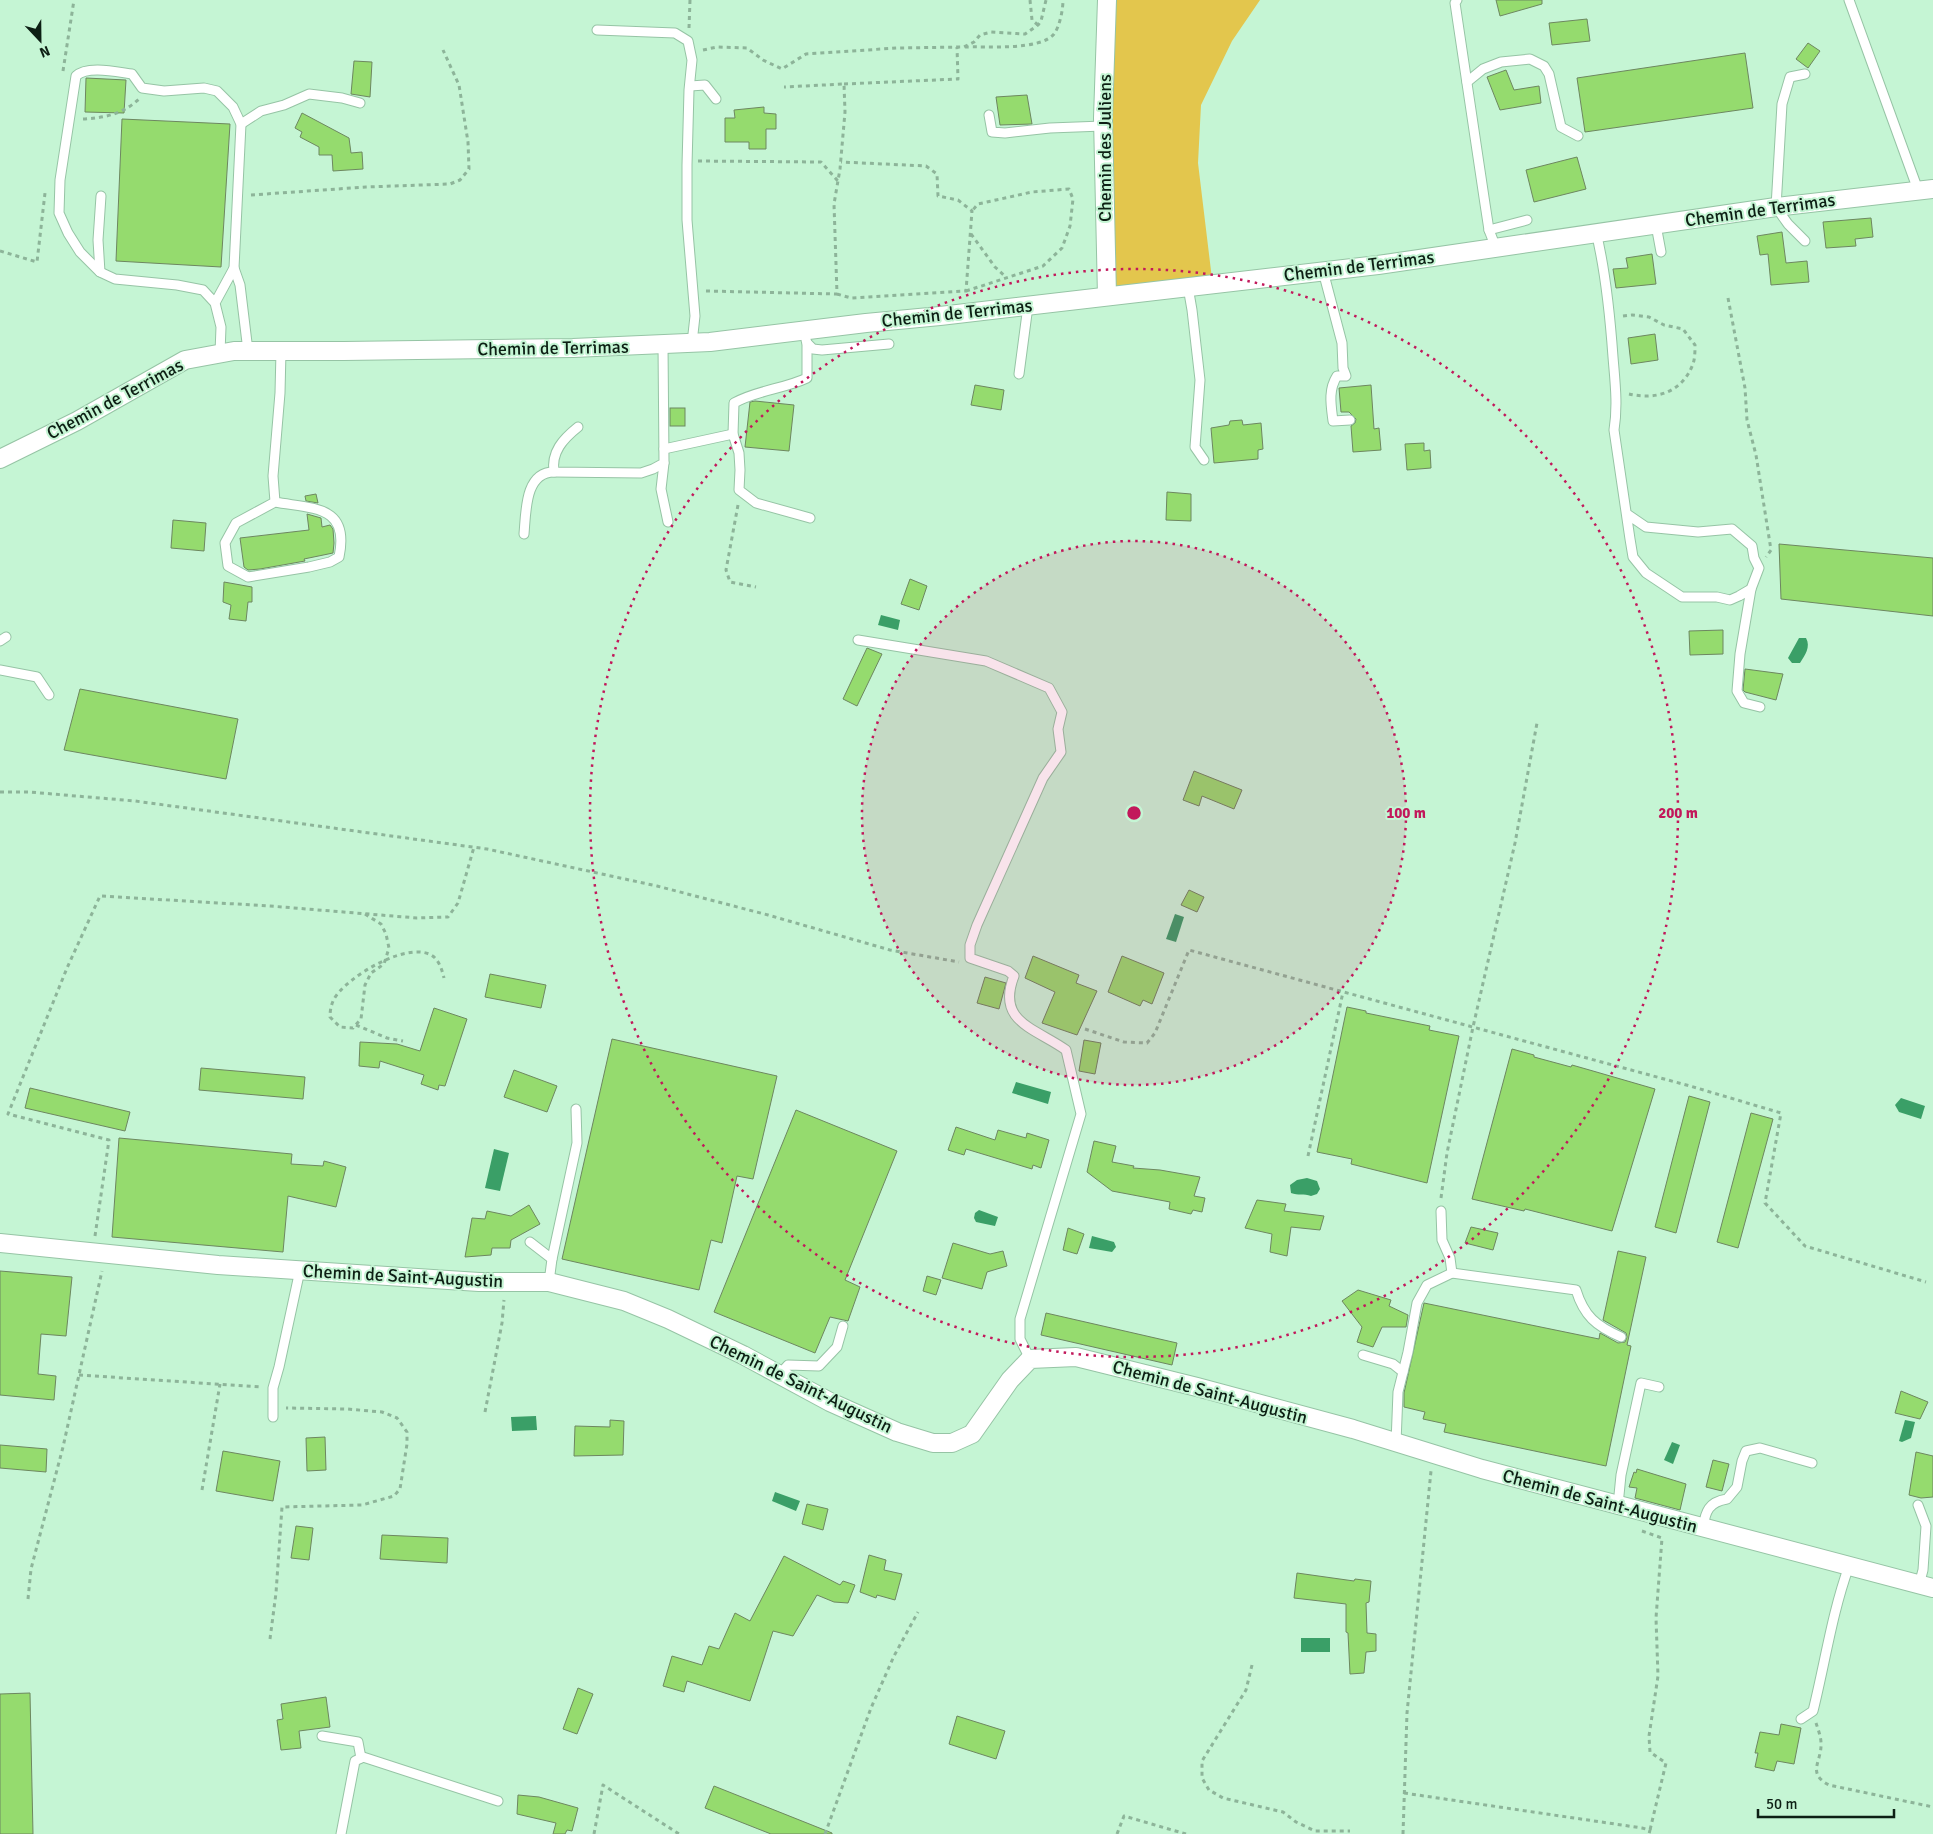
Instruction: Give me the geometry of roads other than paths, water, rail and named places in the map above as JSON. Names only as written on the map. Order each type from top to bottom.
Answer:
[{"type":"street","name":"Chemin des Juliens","points":[[1107,0],[1103,126],[1107,296]]},
{"type":"street","name":"Chemin de Terrimas","points":[[0,459],[77,421],[185,360],[234,351],[572,348],[806,337],[1028,306],[1323,271],[1776,207],[1925,189]]},
{"type":"street","name":"Chemin de Saint-Augustin","points":[[0,1243],[218,1265],[478,1282],[549,1282],[624,1302],[668,1319],[830,1402],[897,1432],[933,1443],[952,1443],[972,1434],[1010,1380],[1030,1359],[1076,1357],[1353,1429],[1482,1470],[1926,1586]]},
{"type":"lane","points":[[1457,0],[1455,3],[1489,230],[1496,248]]},
{"type":"lane","points":[[1849,0],[1925,189]]},
{"type":"lane","points":[[597,30],[675,33],[688,41],[692,60],[687,165],[688,220],[695,316],[692,343]]},
{"type":"lane","points":[[1466,82],[1483,68],[1501,62],[1530,59],[1544,66],[1549,74],[1561,127],[1578,136]]},
{"type":"lane","points":[[220,353],[221,327],[215,302],[203,290],[177,285],[115,279],[100,272],[80,252],[68,233],[59,213],[60,180],[76,76],[79,73],[98,70],[132,74],[142,88],[164,91],[204,88],[217,91],[233,108],[241,124],[234,268],[240,285],[248,351]]},
{"type":"lane","points":[[1805,74],[1790,77],[1782,104],[1776,207],[1788,224],[1805,241]]},
{"type":"lane","points":[[690,86],[705,85],[716,100]]},
{"type":"lane","points":[[241,124],[261,111],[284,105],[310,94],[342,98],[360,103]]},
{"type":"lane","points":[[989,115],[992,132],[1005,133],[1050,128],[1103,126]]},
{"type":"lane","points":[[100,272],[98,240],[101,196]]},
{"type":"lane","points":[[1489,230],[1527,220]]},
{"type":"lane","points":[[1656,225],[1661,252]]},
{"type":"lane","points":[[1596,232],[1601,252],[1610,319],[1617,412],[1614,430],[1633,557],[1646,573],[1682,598],[1717,597],[1730,600],[1751,589]]},
{"type":"lane","points":[[215,302],[234,268]]},
{"type":"lane","points":[[1323,271],[1342,343],[1343,368],[1346,376],[1337,376],[1332,385],[1330,401],[1333,421],[1350,420]]},
{"type":"lane","points":[[1188,287],[1200,380],[1195,447],[1204,460]]},
{"type":"lane","points":[[1018,374],[1028,306]]},
{"type":"lane","points":[[806,337],[813,349],[822,350],[889,344]]},
{"type":"lane","points":[[806,337],[807,378],[797,383],[746,397],[734,403],[733,434],[739,453],[739,490],[756,503],[810,518]]},
{"type":"lane","points":[[663,344],[664,463],[660,489],[668,522]]},
{"type":"lane","points":[[275,502],[273,476],[280,393],[281,351]]},
{"type":"lane","points":[[554,472],[553,460],[565,437],[578,427]]},
{"type":"lane","points":[[664,449],[733,434]]},
{"type":"lane","points":[[524,534],[532,487],[538,477],[544,472],[641,473],[664,463]]},
{"type":"lane","points":[[275,502],[328,512],[339,524],[342,542],[339,556],[330,562],[310,567],[248,577],[228,566],[225,542],[236,523],[275,502]]},
{"type":"lane","points":[[1626,514],[1646,527],[1698,532],[1732,529],[1752,546],[1754,558],[1759,568],[1751,589],[1740,654],[1737,691],[1744,703],[1760,707]]},
{"type":"lane","points":[[858,640],[986,661],[1049,688],[1062,712],[1058,729],[1061,752],[1043,778],[977,925],[970,945],[970,958],[1014,976],[1009,987],[1008,1001],[1014,1015],[1066,1050],[1081,1114],[1020,1319],[1020,1339],[1030,1359]]},
{"type":"lane","points":[[0,670],[38,677],[50,695]]},
{"type":"lane","points":[[549,1282],[576,1143],[576,1109]]},
{"type":"lane","points":[[1441,1211],[1442,1240],[1450,1258],[1452,1273]]},
{"type":"lane","points":[[530,1242],[552,1259]]},
{"type":"lane","points":[[273,1413],[273,1388],[280,1367],[300,1270]]},
{"type":"lane","points":[[1396,1443],[1398,1392],[1417,1303],[1427,1285],[1452,1273],[1576,1290],[1581,1308],[1601,1328],[1621,1337]]},
{"type":"lane","points":[[779,1375],[788,1364],[819,1366],[837,1347],[843,1326]]},
{"type":"lane","points":[[1363,1355],[1392,1364],[1403,1372]]},
{"type":"lane","points":[[1618,1505],[1620,1475],[1641,1383],[1659,1387]]},
{"type":"lane","points":[[1703,1529],[1705,1513],[1717,1501],[1727,1499],[1737,1487],[1746,1451],[1760,1448],[1812,1463]]},
{"type":"lane","points":[[1918,1505],[1926,1526],[1923,1570],[1926,1586]]},
{"type":"lane","points":[[1801,1719],[1813,1711],[1826,1661],[1838,1594],[1849,1566]]},
{"type":"lane","points":[[322,1736],[358,1742],[360,1758]]},
{"type":"lane","points":[[342,1834],[355,1761],[363,1757],[498,1801]]}]
